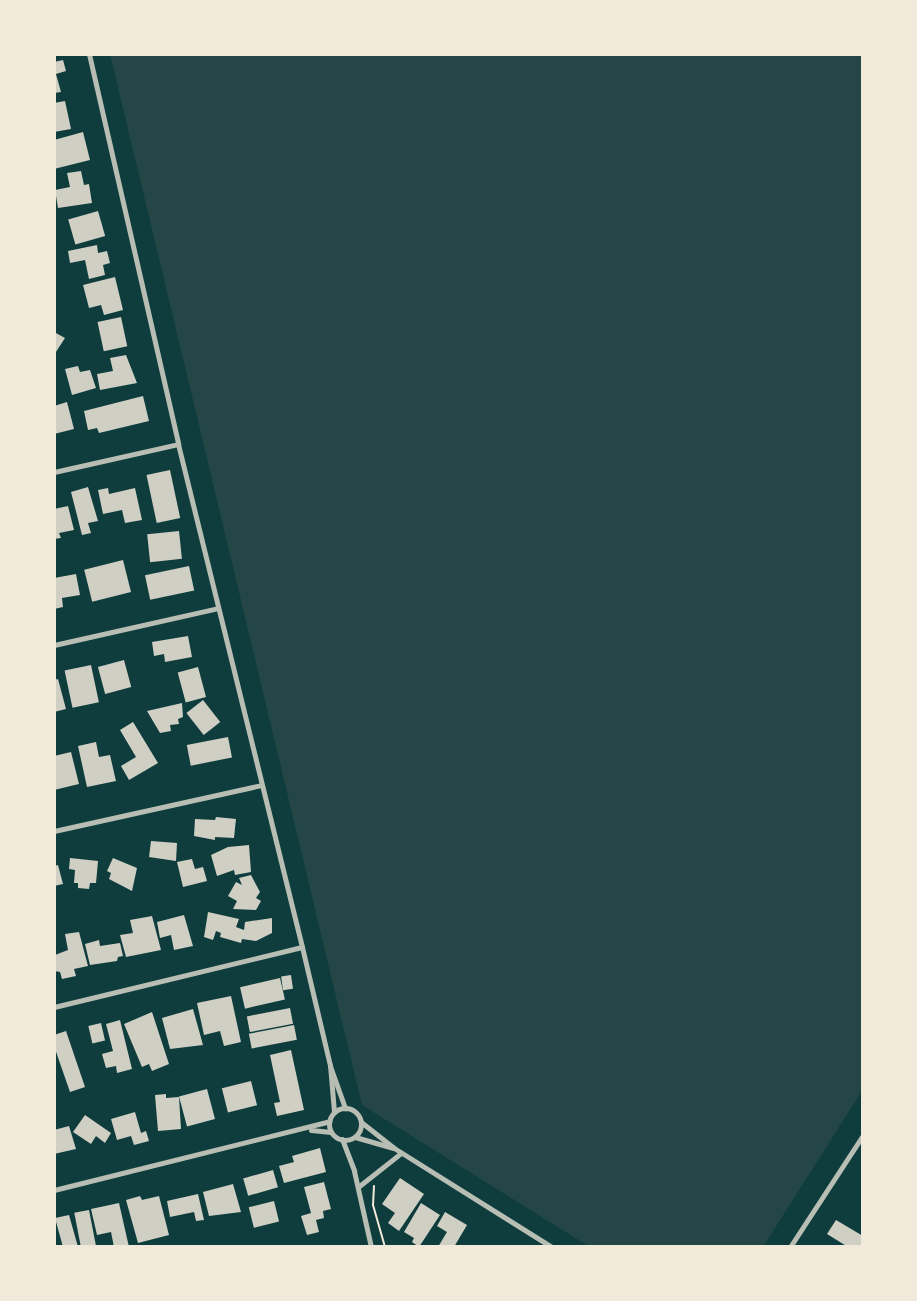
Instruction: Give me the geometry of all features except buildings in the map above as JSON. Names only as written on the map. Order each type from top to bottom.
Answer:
[{"type":"street","points":[[89,54],[178,444],[330,1065],[345,1108]]},
{"type":"street","points":[[54,472],[178,444]]},
{"type":"street","points":[[54,645],[218,608]]},
{"type":"street","points":[[54,831],[261,785]]},
{"type":"street","points":[[54,1007],[302,947]]},
{"type":"street","points":[[330,1065],[334,1112],[330,1121],[331,1132]]},
{"type":"street","points":[[334,1112],[345,1108],[358,1114],[361,1122],[394,1148],[552,1247]]},
{"type":"street","points":[[54,1190],[306,1130],[330,1121]]},
{"type":"street","points":[[355,1137],[361,1122]]},
{"type":"street","points":[[306,1130],[331,1132],[342,1139],[358,1187],[371,1247]]},
{"type":"street","points":[[790,1247],[863,1135]]},
{"type":"street","points":[[342,1139],[355,1137],[394,1148]]},
{"type":"street","points":[[358,1187],[402,1153]]},
{"type":"path","points":[[373,1174],[376,1181],[371,1192],[373,1205],[385,1247]]},
{"type":"shaded area","points":[[110,54],[863,54],[863,1089],[763,1247],[590,1247],[362,1105]]}]
